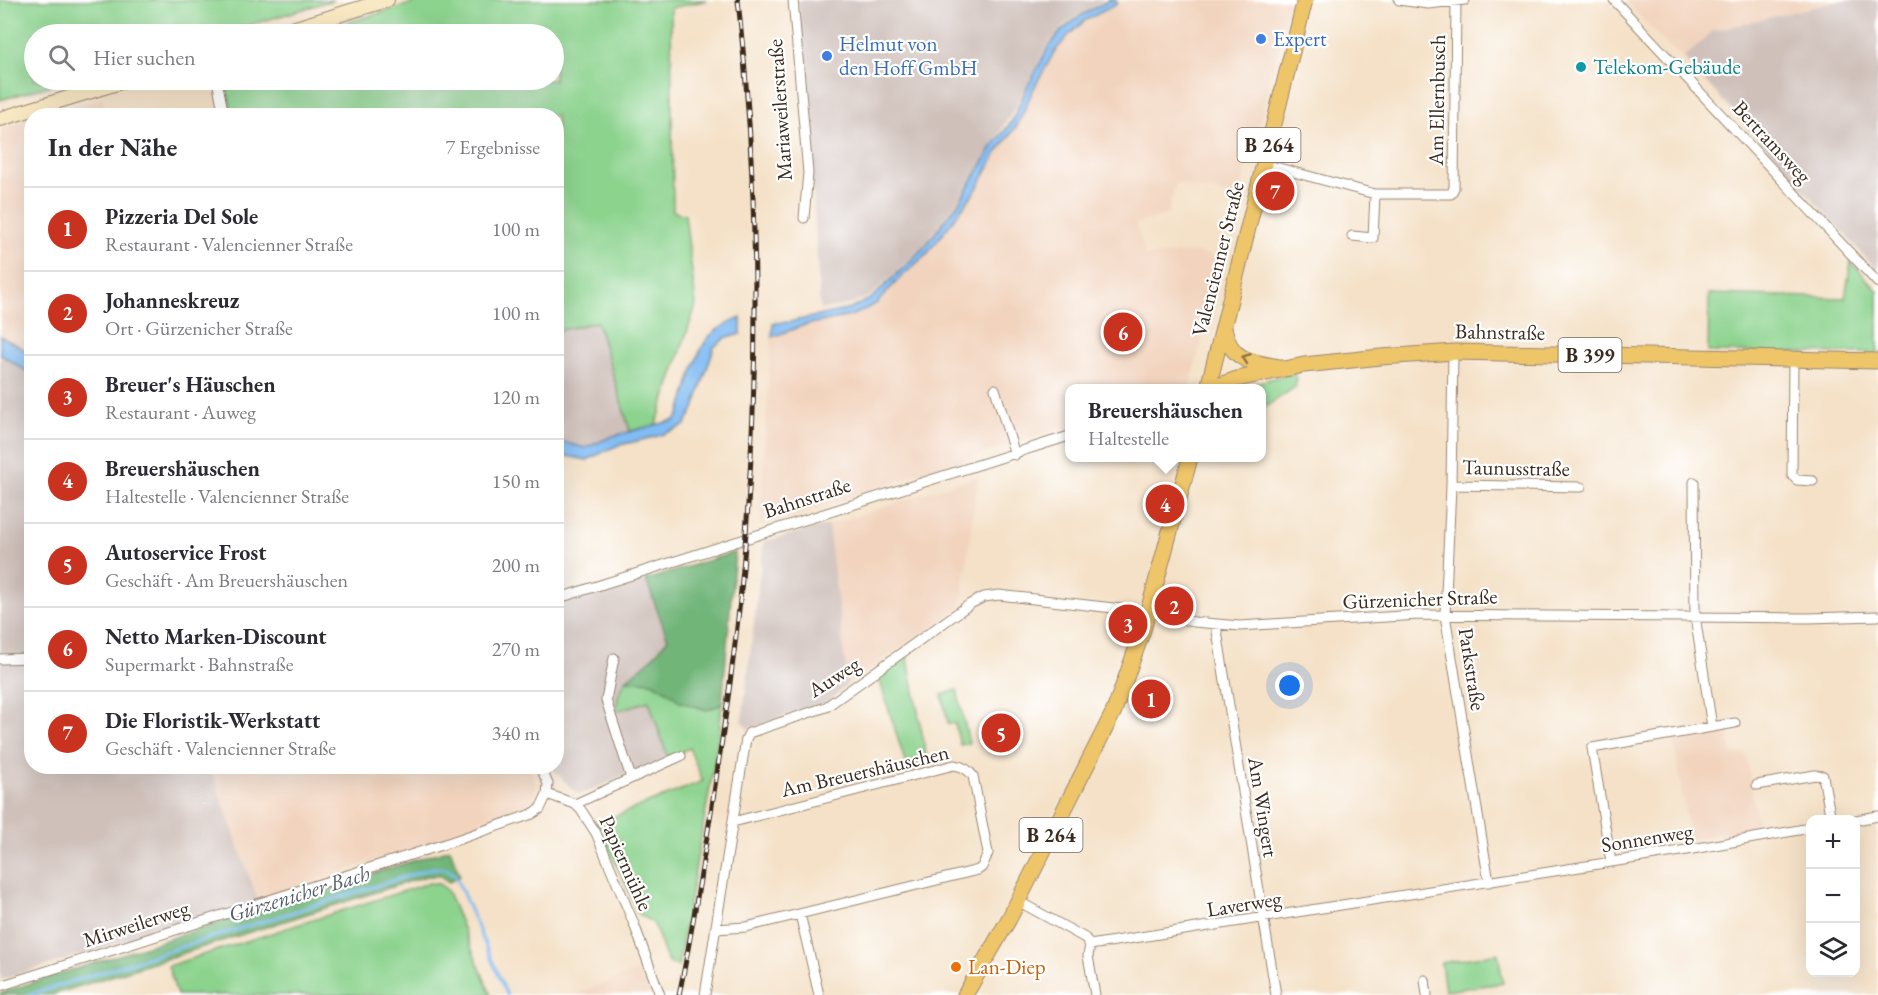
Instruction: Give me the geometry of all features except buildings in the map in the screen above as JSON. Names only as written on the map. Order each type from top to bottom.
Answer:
[{"type":"main road","points":[[309,24],[387,0]]},
{"type":"main road","name":"Valencienner Straße","points":[[1211,384],[1223,325],[1305,0]]},
{"type":"main road","points":[[36,108],[94,90]]},
{"type":"main road","points":[[0,119],[24,112]]},
{"type":"main road","points":[[1223,325],[1226,341],[1234,353],[1252,361],[1288,368]]},
{"type":"main road","name":"Bahnstraße","points":[[1222,384],[1288,368],[1381,357],[1453,352],[1878,361]]},
{"type":"main road","name":"B 264","points":[[965,995],[1018,901],[1114,711],[1148,612],[1189,462]]},
{"type":"street","name":"Mariaweilerstraße","points":[[793,0],[807,173],[804,218]]},
{"type":"street","name":"Am Ellernbusch","points":[[1375,194],[1448,195],[1454,188],[1461,1],[1428,4],[1399,0]]},
{"type":"street","name":"Bertramsweg","points":[[1614,0],[1878,283]]},
{"type":"street","points":[[219,90],[222,108]]},
{"type":"street","points":[[1264,164],[1375,194],[1373,238],[1352,236]]},
{"type":"street","name":"Parkstraße","points":[[1453,352],[1451,485],[1445,615],[1489,882]]},
{"type":"street","points":[[1792,360],[1792,475],[1797,480],[1813,481]]},
{"type":"street","points":[[995,389],[1015,455]]},
{"type":"street","name":"Bahnstraße","points":[[564,596],[1065,437]]},
{"type":"street","points":[[1694,482],[1695,616],[1712,727]]},
{"type":"street","name":"Taunusstraße","points":[[1451,485],[1581,487]]},
{"type":"street","name":"Auweg","points":[[705,995],[746,739],[749,733],[826,707],[970,604],[984,597],[999,595],[1148,612]]},
{"type":"street","name":"Gürzenicher Straße","points":[[1148,612],[1216,625],[1258,625],[1445,615],[1808,618],[1878,616]]},
{"type":"street","name":"Am Wingert","points":[[1216,625],[1276,995]]},
{"type":"street","points":[[0,659],[24,658]]},
{"type":"street","points":[[614,658],[606,700],[631,778]]},
{"type":"street","points":[[1611,862],[1592,748],[1735,723]]},
{"type":"street","points":[[574,804],[681,756]]},
{"type":"street","name":"Am Breuershäuschen","points":[[716,929],[747,927],[978,870],[982,867],[988,853],[973,776],[970,771],[954,765],[734,822]]},
{"type":"street","points":[[544,774],[548,784],[547,794]]},
{"type":"street","points":[[1757,785],[1815,775],[1822,776],[1830,815]]},
{"type":"street","name":"Papiermühle","points":[[547,794],[574,804],[581,810],[596,833],[634,924],[660,995]]},
{"type":"street","name":"Mirweilerweg","points":[[0,986],[532,814],[540,809],[547,794]]},
{"type":"street","points":[[1860,819],[1878,816]]},
{"type":"street","name":"Sonnenweg","points":[[1489,882],[1806,829]]},
{"type":"street","name":"Laverweg","points":[[1090,945],[1489,882]]},
{"type":"street","points":[[1018,901],[1085,938],[1090,945],[1088,956],[1095,995]]},
{"type":"street","points":[[800,914],[819,995]]},
{"type":"street","points":[[1425,980],[1427,995]]},
{"type":"shaded area","points":[[798,0],[1105,0],[1078,15],[1061,28],[1047,45],[1014,109],[958,200],[923,246],[870,296],[851,304],[820,310],[813,189]]},
{"type":"shaded area","points":[[1129,0],[1292,0],[1239,198],[1176,183],[1168,214],[1136,224],[1146,256],[1192,252],[1223,258],[1191,384],[1065,384],[1065,427],[760,526],[771,338],[805,326],[852,317],[876,305],[929,253],[977,190],[1018,123],[1034,88],[1056,51],[1084,22]]},
{"type":"shaded area","points":[[1625,0],[1841,0],[1713,31],[1684,58],[1666,44]]},
{"type":"shaded area","points":[[1841,0],[1878,0],[1878,271],[1684,58],[1713,31]]},
{"type":"shaded area","points":[[103,98],[105,108],[69,108]]},
{"type":"shaded area","points":[[24,122],[24,349],[0,336],[0,129]]},
{"type":"shaded area","points":[[597,321],[630,431],[585,448],[564,442],[564,329]]},
{"type":"shaded area","points":[[0,354],[24,369],[24,774],[213,774],[258,900],[0,980]]},
{"type":"shaded area","points":[[978,476],[961,608],[848,684],[828,525]]},
{"type":"shaded area","points":[[828,525],[848,684],[828,702],[748,729],[742,721],[764,541]]},
{"type":"shaded area","points":[[646,580],[668,639],[650,660],[626,680],[617,711],[649,701],[668,758],[581,794],[575,792],[558,774],[564,774],[564,604]]},
{"type":"shaded area","points":[[1728,732],[1732,755],[1746,753],[1758,828],[1689,839],[1674,740]]},
{"type":"shaded area","points":[[213,774],[531,774],[537,787],[532,803],[512,815],[258,900]]},
{"type":"shaded area","points":[[642,969],[652,995],[574,995]]},
{"type":"green space","points":[[0,0],[334,0],[253,24],[24,24],[24,90],[35,90],[0,100]]},
{"type":"green space","points":[[424,0],[708,0],[671,8],[673,211],[685,215],[696,305],[656,425],[630,431],[597,322],[564,329],[564,108],[231,108],[227,90],[564,90],[564,24],[342,24]]},
{"type":"green space","points":[[1851,262],[1878,291],[1878,353],[1708,352],[1709,294],[1845,298]]},
{"type":"green space","points":[[1292,373],[1297,378],[1295,387],[1266,407],[1266,384],[1252,384]]},
{"type":"green space","points":[[735,552],[722,704],[707,710],[681,702],[652,682],[626,680],[650,660],[668,639],[646,580]]},
{"type":"green space","points":[[907,654],[928,765],[908,771],[878,675]]},
{"type":"green space","points":[[626,680],[652,682],[681,702],[707,710],[722,704],[719,737],[678,966],[668,963],[654,924],[638,913],[596,824],[703,781],[689,748],[668,758],[649,701],[616,711],[619,693]]},
{"type":"green space","points":[[957,690],[969,743],[960,745],[955,724],[948,723],[942,695]]},
{"type":"green space","points":[[450,849],[460,876],[449,882],[440,876],[426,876],[52,995],[0,995],[0,993]]},
{"type":"green space","points":[[429,883],[439,884],[447,890],[491,995],[177,995],[168,966]]},
{"type":"green space","points":[[1498,953],[1503,983],[1445,991],[1441,963]]},
{"type":"water","points":[[1109,0],[1116,0],[1117,4],[1084,21],[1055,51],[1034,88],[1018,124],[997,153],[976,190],[928,253],[876,304],[851,316],[805,325],[772,337],[773,323],[789,322],[850,309],[872,298],[925,246],[959,202],[992,147],[1012,121],[1049,46],[1061,31],[1080,16]]},
{"type":"water","points":[[741,318],[741,334],[727,337],[714,347],[694,409],[684,426],[658,436],[616,446],[587,460],[566,456],[564,458],[564,442],[585,448],[613,436],[675,420],[679,415],[698,355],[708,338],[719,329]]},
{"type":"water","points":[[0,336],[24,349],[24,369],[0,354]]},
{"type":"waterway","name":"Gürzenicher Bach","points":[[28,995],[433,868],[446,869],[455,875],[507,995]]},
{"type":"railway","points":[[679,995],[700,881],[730,685],[749,488],[753,418],[755,278],[750,139],[738,0]]},
{"type":"place","name":"Expert","points":[[1261,39]]},
{"type":"place","name":"Helmut von den Hoff GmbH","points":[[827,56]]},
{"type":"place","name":"Telekom-Gebäude","points":[[1581,67]]},
{"type":"place","name":"Die Floristik-Werkstatt","points":[[1275,191]]},
{"type":"place","name":"Netto Marken-Discount","points":[[1123,332]]},
{"type":"place","name":"Breuershäuschen","points":[[1165,504]]},
{"type":"place","name":"Johanneskreuz","points":[[1174,606]]},
{"type":"place","name":"Breuer's Häuschen","points":[[1128,624]]},
{"type":"place","name":"Pizzeria Del Sole","points":[[1151,699]]},
{"type":"place","name":"Autoservice Frost","points":[[1001,733]]},
{"type":"place","name":"Lan-Diep","points":[[956,967]]}]
